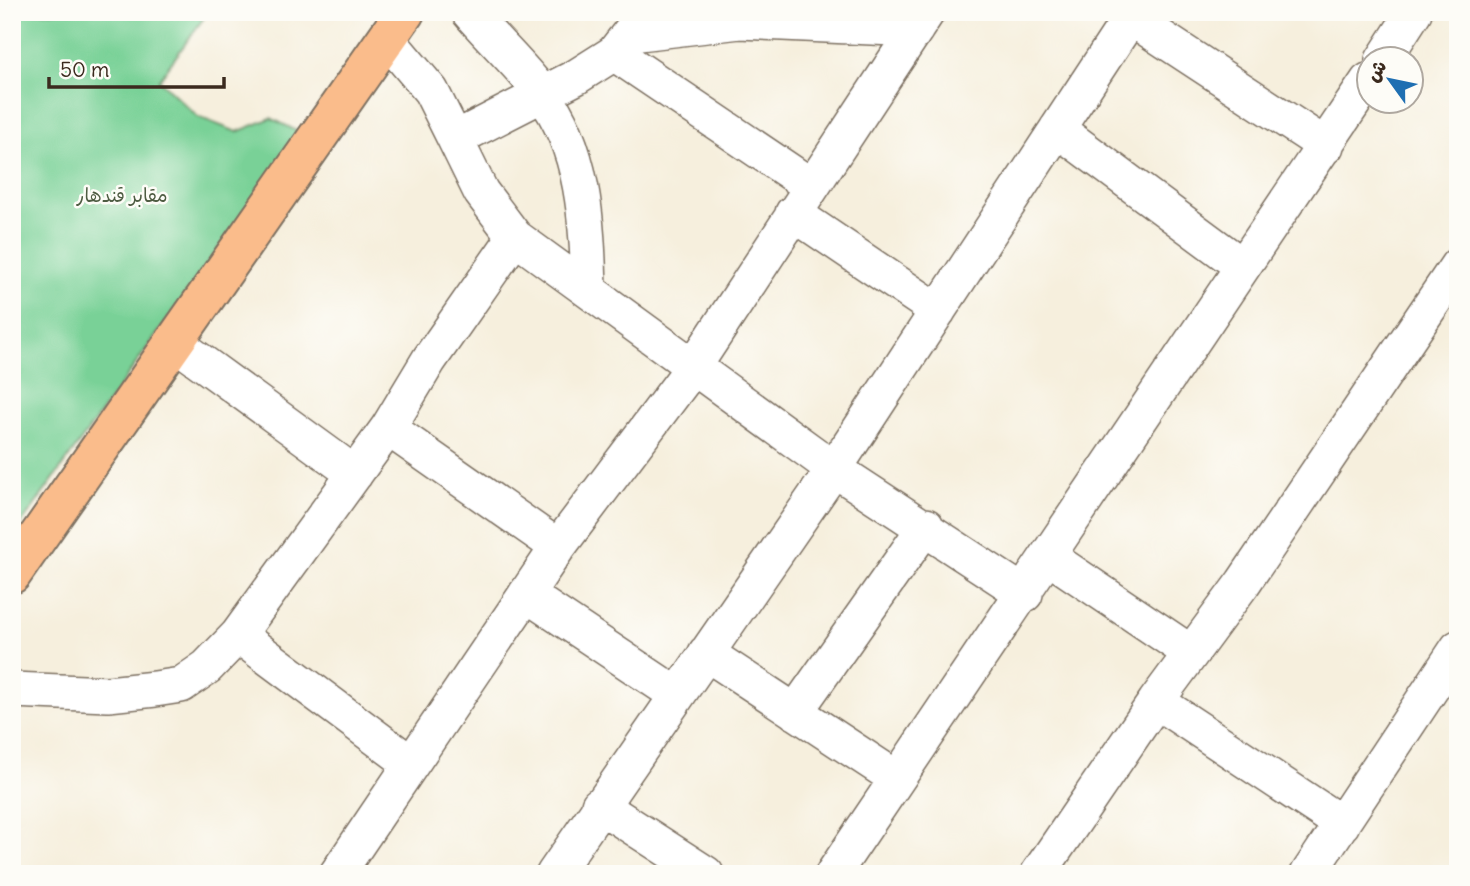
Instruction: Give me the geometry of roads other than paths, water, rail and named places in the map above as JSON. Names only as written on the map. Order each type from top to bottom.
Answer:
[{"type":"main road","points":[[12,574],[396,25]]},
{"type":"street","points":[[469,12],[542,93],[568,144],[581,188],[589,288]]},
{"type":"street","points":[[1392,46],[1414,12]]},
{"type":"street","points":[[554,874],[599,805],[834,469],[1057,129],[1129,14],[1326,146]]},
{"type":"street","points":[[455,139],[576,77],[630,33],[740,21],[921,20]]},
{"type":"street","points":[[337,874],[558,547],[694,366],[921,20]]},
{"type":"street","points":[[396,25],[481,192],[515,237],[589,288],[834,469],[926,526],[1025,594]]},
{"type":"street","points":[[630,33],[802,199],[938,311]]},
{"type":"street","points":[[833,874],[896,778],[1025,594],[1242,266],[1354,103]]},
{"type":"street","points":[[1057,129],[1242,266]]},
{"type":"street","points":[[12,690],[108,694],[181,685],[207,667],[238,635],[388,428],[429,360],[515,237]]},
{"type":"street","points":[[1038,874],[1156,701],[1243,583],[1458,265]]},
{"type":"street","points":[[174,342],[355,474]]},
{"type":"street","points":[[388,428],[558,547]]},
{"type":"street","points":[[796,712],[926,526]]},
{"type":"street","points":[[1049,557],[1191,653]]},
{"type":"street","points":[[526,594],[677,695]]},
{"type":"street","points":[[238,635],[410,763]]},
{"type":"street","points":[[706,653],[896,778]]},
{"type":"street","points":[[1308,874],[1456,654]]},
{"type":"street","points":[[1156,701],[1342,824]]},
{"type":"street","points":[[599,805],[706,874]]},
{"type":"park label","name":"مقابر قندهار","points":[[122,195]]}]
